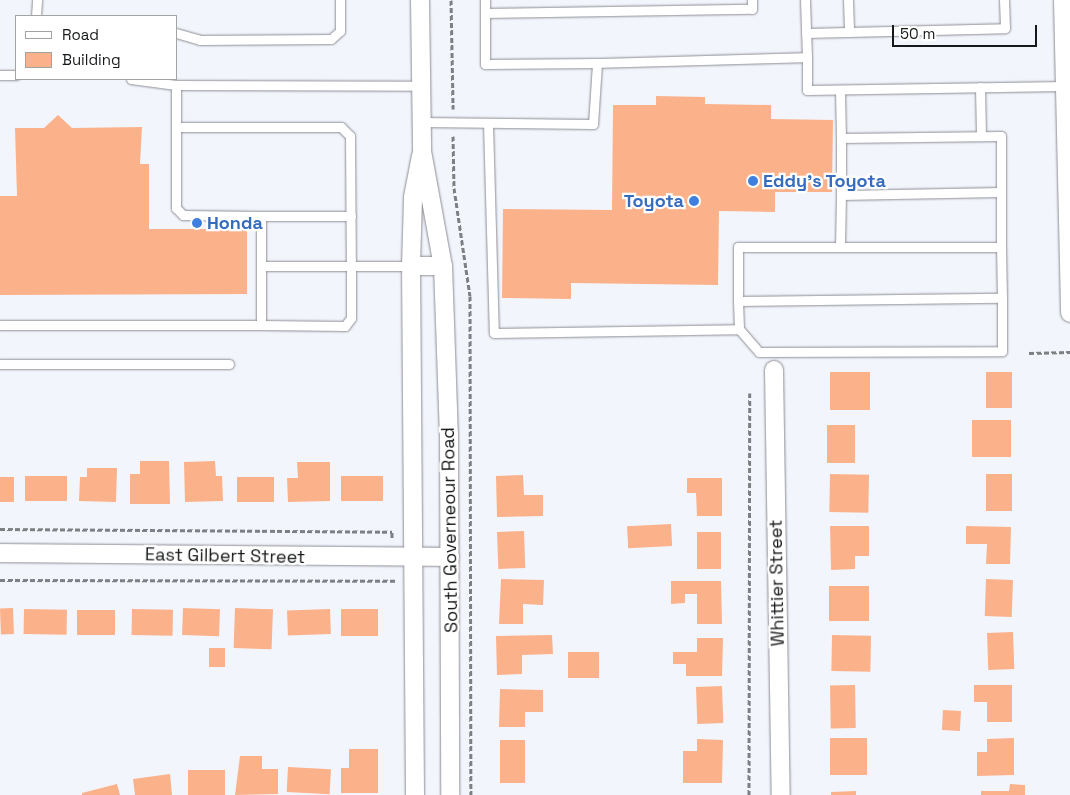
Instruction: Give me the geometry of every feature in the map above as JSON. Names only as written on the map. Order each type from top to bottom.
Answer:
[{"type":"street","name":"South Governeour Road","points":[[420,0],[422,151],[443,266],[450,557],[450,795]]},
{"type":"street","points":[[1063,0],[1067,97],[1070,313]]},
{"type":"street","name":"South Governeour Road","points":[[414,795],[411,266],[413,197],[422,151]]},
{"type":"street","points":[[411,266],[443,266]]},
{"type":"street","name":"Whittier Street","points":[[774,370],[782,795]]},
{"type":"street","name":"East Gilbert Street","points":[[0,553],[450,557]]},
{"type":"lane","points":[[36,0],[36,15]]},
{"type":"lane","points":[[178,34],[200,40],[331,39],[340,31],[340,0]]},
{"type":"lane","points":[[485,0],[485,64],[807,57]]},
{"type":"lane","points":[[485,13],[752,9],[752,0]]},
{"type":"lane","points":[[805,0],[807,90],[980,87],[1067,97]]},
{"type":"lane","points":[[848,0],[849,32]]},
{"type":"lane","points":[[806,32],[1005,28],[1004,0]]},
{"type":"lane","points":[[422,122],[593,124],[597,63]]},
{"type":"lane","points":[[0,75],[15,75]]},
{"type":"lane","points":[[138,80],[176,85],[421,86]]},
{"type":"lane","points":[[176,85],[176,208],[183,215],[350,216]]},
{"type":"lane","points":[[980,87],[981,136]]},
{"type":"lane","points":[[840,90],[840,247]]},
{"type":"lane","points":[[488,123],[494,333],[739,328]]},
{"type":"lane","points":[[0,325],[345,326],[351,318],[350,136],[341,127],[176,127]]},
{"type":"lane","points":[[840,138],[1001,136],[1002,351],[759,352],[739,328],[738,247],[1001,247]]},
{"type":"lane","points":[[840,195],[1001,192]]},
{"type":"lane","points":[[260,325],[261,216]]},
{"type":"lane","points":[[261,266],[411,266]]},
{"type":"lane","points":[[738,301],[1002,298]]},
{"type":"lane","points":[[0,364],[229,364]]},
{"type":"path","points":[[1029,353],[1070,352]]},
{"type":"path","points":[[750,394],[750,795]]},
{"type":"path","points":[[0,529],[392,532],[392,581]]},
{"type":"path","points":[[0,580],[414,581]]},
{"type":"path","points":[[450,581],[470,581]]},
{"type":"building","name":"Toyota","points":[[656,96],[705,97],[705,104],[771,105],[771,119],[833,120],[832,192],[775,192],[775,212],[719,211],[718,285],[571,283],[571,299],[502,298],[503,209],[612,210],[613,105],[656,105]]},
{"type":"building","name":"Honda","points":[[58,115],[72,128],[142,127],[140,164],[149,164],[149,229],[247,229],[247,294],[0,295],[0,196],[17,196],[15,128],[44,128]]},
{"type":"building","points":[[830,372],[870,372],[870,410],[830,410]]},
{"type":"building","points":[[986,372],[1012,372],[1012,408],[986,408]]},
{"type":"building","points":[[972,420],[1011,420],[1011,457],[972,457]]},
{"type":"building","points":[[827,425],[855,425],[855,463],[827,463]]},
{"type":"building","points":[[140,461],[169,461],[170,504],[130,504],[130,474],[140,474]]},
{"type":"building","points":[[215,461],[216,476],[222,476],[223,501],[185,502],[184,462]]},
{"type":"building","points":[[297,462],[330,462],[330,501],[288,502],[287,478],[298,478]]},
{"type":"building","points":[[87,468],[117,468],[116,502],[79,501],[80,477],[87,477]]},
{"type":"building","points":[[830,474],[869,475],[868,513],[829,512]]},
{"type":"building","points":[[986,474],[1012,474],[1012,511],[986,511]]},
{"type":"building","points":[[523,475],[524,495],[543,495],[543,516],[497,517],[496,476]]},
{"type":"building","points":[[25,476],[67,476],[67,501],[25,501]]},
{"type":"building","points":[[341,476],[383,476],[383,501],[341,501]]},
{"type":"building","points":[[0,477],[14,477],[14,502],[0,502]]},
{"type":"building","points":[[237,477],[274,477],[274,502],[237,502]]},
{"type":"building","points":[[687,478],[722,478],[722,516],[697,516],[696,493],[687,493]]},
{"type":"building","points":[[671,524],[672,546],[628,548],[627,526]]},
{"type":"building","points":[[830,526],[869,526],[869,556],[855,556],[855,569],[831,570]]},
{"type":"building","points":[[966,526],[1011,527],[1010,564],[986,564],[987,544],[966,544]]},
{"type":"building","points":[[524,531],[525,568],[498,569],[497,532]]},
{"type":"building","points":[[697,532],[721,532],[721,569],[697,569]]},
{"type":"building","points":[[501,579],[544,580],[543,605],[523,604],[523,624],[499,624]]},
{"type":"building","points":[[986,579],[1013,580],[1012,617],[985,616]]},
{"type":"building","points":[[671,581],[721,581],[722,624],[697,624],[697,594],[685,594],[685,603],[671,604]]},
{"type":"building","points":[[829,586],[869,586],[869,621],[829,621]]},
{"type":"building","points":[[0,608],[13,608],[14,634],[1,634]]},
{"type":"building","points":[[183,608],[220,609],[219,636],[182,635]]},
{"type":"building","points":[[235,608],[273,609],[272,649],[234,648]]},
{"type":"building","points":[[24,609],[67,610],[67,635],[24,634]]},
{"type":"building","points":[[132,609],[173,610],[173,636],[132,635]]},
{"type":"building","points":[[330,609],[331,634],[288,635],[287,611]]},
{"type":"building","points":[[341,609],[378,609],[378,636],[341,636]]},
{"type":"building","points":[[77,610],[115,610],[115,635],[77,635]]},
{"type":"building","points":[[1013,632],[1014,669],[988,670],[987,633]]},
{"type":"building","points":[[552,635],[553,654],[522,655],[522,674],[497,675],[496,636]]},
{"type":"building","points":[[832,635],[871,636],[870,672],[831,671]]},
{"type":"building","points":[[697,638],[723,638],[722,676],[686,676],[686,664],[673,664],[673,652],[697,652]]},
{"type":"building","points":[[209,648],[225,648],[225,667],[209,667]]},
{"type":"building","points":[[568,652],[599,652],[599,678],[568,678]]},
{"type":"building","points":[[830,685],[855,685],[856,728],[831,728]]},
{"type":"building","points":[[974,685],[1012,685],[1012,722],[987,722],[987,702],[974,702]]},
{"type":"building","points":[[722,686],[723,723],[697,724],[696,687]]},
{"type":"building","points":[[500,689],[543,690],[543,712],[525,712],[525,727],[499,727]]},
{"type":"building","points":[[943,710],[961,711],[960,731],[942,730]]},
{"type":"building","points":[[830,738],[867,738],[867,775],[830,775]]},
{"type":"building","points":[[1014,738],[1014,775],[977,776],[977,752],[987,752],[987,739]]},
{"type":"building","points":[[697,739],[723,740],[722,783],[683,783],[683,751],[697,751]]},
{"type":"building","points":[[500,740],[525,740],[525,783],[500,783]]},
{"type":"building","points":[[349,749],[378,749],[378,793],[341,793],[341,768],[349,768]]},
{"type":"building","points":[[240,756],[262,756],[262,769],[278,769],[278,794],[235,795]]},
{"type":"building","points":[[288,767],[331,769],[330,794],[287,792]]},
{"type":"building","points":[[188,770],[225,770],[225,795],[188,795]]},
{"type":"building","points":[[170,774],[172,795],[135,795],[133,779]]},
{"type":"building","points":[[117,784],[120,795],[82,795],[82,793]]},
{"type":"building","points":[[1010,784],[1025,785],[1025,795],[981,795],[981,791],[1009,791]]},
{"type":"building","points":[[856,791],[856,795],[831,795],[831,792]]},
{"type":"place","name":"Eddy's Toyota","points":[[753,181]]},
{"type":"place","name":"Toyota","points":[[694,201]]},
{"type":"place","name":"Honda","points":[[197,223]]}]
